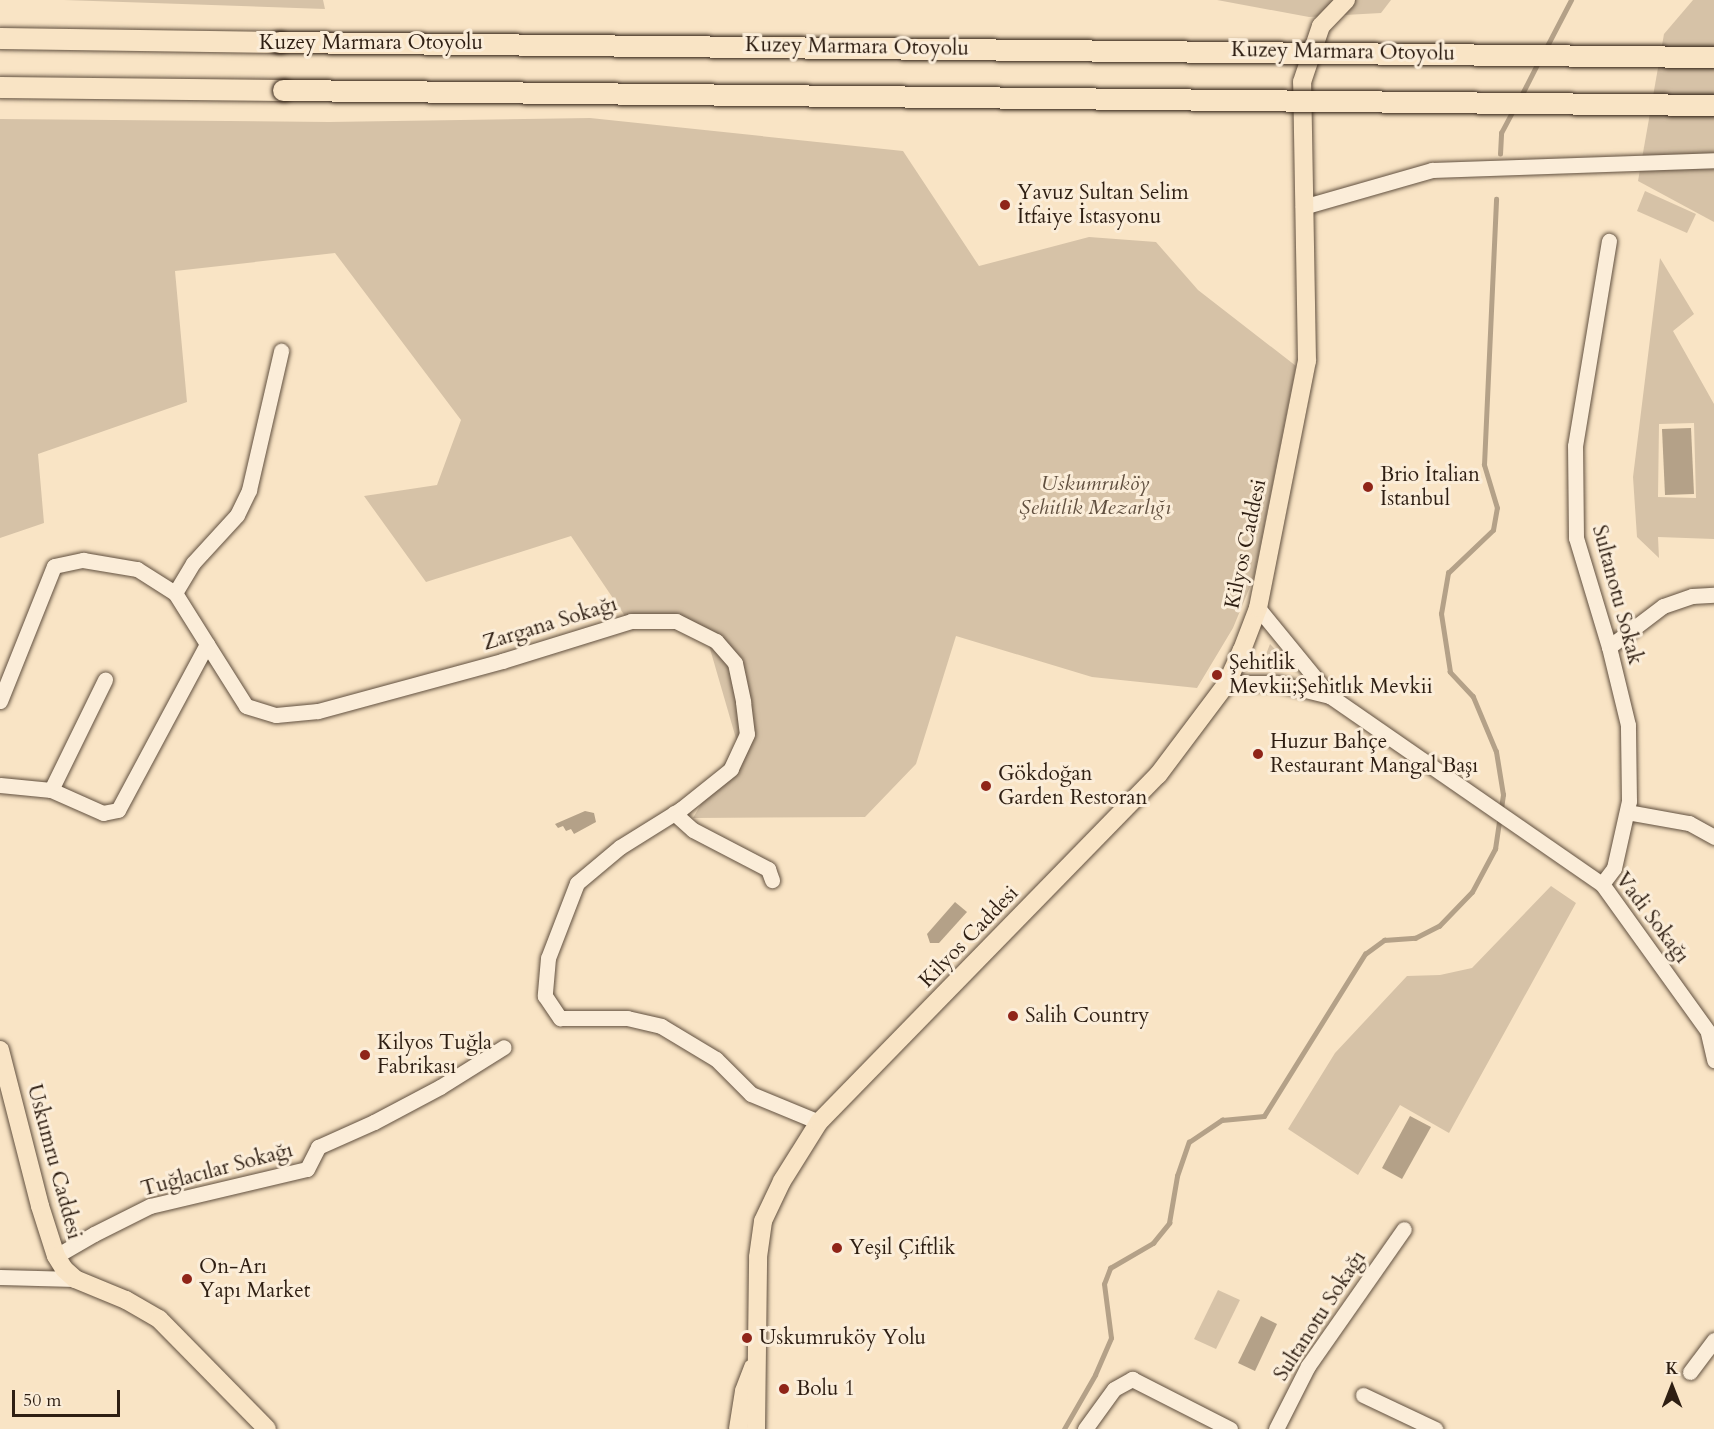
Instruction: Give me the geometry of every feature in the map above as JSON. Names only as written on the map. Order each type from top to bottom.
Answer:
[{"type":"highway","name":"Kuzey Marmara Otoyolu","points":[[0,38],[1714,57]]},
{"type":"highway","points":[[0,87],[1714,105]]},
{"type":"highway","points":[[0,92],[30,87]]},
{"type":"main road","name":"Kilyos Caddesi","points":[[755,1364],[758,1257],[763,1221],[782,1181],[819,1122],[1158,775],[1227,683],[1258,608],[1307,361],[1302,82],[1321,26],[1346,0]]},
{"type":"main road","name":"Uskumru Caddesi","points":[[0,1050],[40,1206],[56,1256],[75,1279]]},
{"type":"main road","points":[[75,1279],[126,1300],[159,1319],[267,1429]]},
{"type":"main road","points":[[738,1429],[744,1391],[755,1364]]},
{"type":"main road","points":[[755,1364],[758,1391],[756,1429]]},
{"type":"street","points":[[1303,207],[1432,170],[1714,160]]},
{"type":"street","name":"Sultanotu Sokak","points":[[1602,884],[1614,868],[1629,801],[1628,725],[1609,647],[1576,538],[1575,446],[1609,241]]},
{"type":"street","points":[[0,701],[54,566],[83,560],[137,569],[175,593],[193,563],[237,515],[249,490],[281,351]]},
{"type":"street","name":"Zargana Sokağı","points":[[175,593],[246,706],[276,715],[318,711],[502,661],[631,621],[676,621],[716,640],[735,663],[747,734],[731,769],[675,813],[620,847],[577,883],[548,958],[545,996],[560,1018],[627,1018],[661,1026],[716,1059],[751,1094],[819,1122]]},
{"type":"street","points":[[1609,647],[1662,606],[1692,596],[1714,595]]},
{"type":"street","points":[[1258,608],[1330,696]]},
{"type":"street","points":[[0,785],[51,790],[103,813],[118,810],[207,644]]},
{"type":"street","points":[[51,790],[105,680]]},
{"type":"street","points":[[1227,683],[1277,683],[1330,696]]},
{"type":"street","name":"Vadi Sokağı","points":[[1330,696],[1602,884],[1682,992],[1711,1037],[1714,1060]]},
{"type":"street","points":[[675,813],[693,830],[768,869],[772,880]]},
{"type":"street","points":[[1627,813],[1689,824],[1714,837]]},
{"type":"street","name":"Tuğlacılar Sokağı","points":[[56,1256],[150,1206],[307,1169],[318,1147],[421,1097],[504,1047]]},
{"type":"street","name":"Sultanotu Sokağı","points":[[1276,1429],[1308,1366],[1404,1229]]},
{"type":"street","points":[[0,1277],[75,1279]]},
{"type":"street","points":[[1690,1372],[1714,1340]]},
{"type":"street","points":[[1085,1429],[1114,1389],[1132,1379],[1230,1429]]},
{"type":"street","points":[[1363,1395],[1435,1429]]},
{"type":"green space","points":[[64,0],[323,0],[325,9]]},
{"type":"green space","points":[[1217,0],[1391,0],[1381,13],[1309,17]]},
{"type":"green space","points":[[1693,0],[1714,0],[1714,222],[1638,181],[1664,34]]},
{"type":"green space","name":"Uskumruköy Şehitlik Mezarlığı","points":[[590,118],[903,151],[979,266],[1089,237],[1156,242],[1198,290],[1296,366],[1254,577],[1233,628],[1197,688],[1092,677],[956,636],[916,764],[865,817],[693,818],[737,742],[704,628],[629,622],[571,536],[426,582],[364,496],[437,485],[461,420],[335,253],[175,271],[187,402],[38,454],[44,523],[0,538],[0,119],[329,122]]},
{"type":"green space","points":[[1645,191],[1696,214],[1687,233],[1637,211]]},
{"type":"green space","points":[[1660,258],[1694,314],[1673,331],[1714,404],[1714,539],[1658,537],[1659,558],[1637,537],[1633,477]],"holes":[[[1694,423],[1696,498],[1658,497],[1659,424]]]},
{"type":"green space","points":[[1270,644],[1294,669],[1260,670]]},
{"type":"green space","points":[[1551,886],[1576,903],[1449,1133],[1400,1105],[1358,1175],[1288,1129],[1335,1053],[1407,976],[1440,975],[1472,968]]},
{"type":"green space","points":[[1218,1290],[1240,1300],[1216,1349],[1194,1339]]},
{"type":"shaded area","points":[[1691,428],[1694,494],[1665,495],[1662,429]]},
{"type":"shaded area","points":[[585,811],[594,813],[596,822],[574,834],[571,829],[566,831],[563,826],[558,828],[555,824]]},
{"type":"shaded area","points":[[955,902],[967,912],[939,943],[930,943],[927,934]]},
{"type":"shaded area","points":[[1410,1116],[1431,1127],[1402,1179],[1382,1168]]},
{"type":"shaded area","points":[[1261,1316],[1277,1324],[1255,1371],[1238,1363]]},
{"type":"waterway","points":[[1546,48],[1571,0]]},
{"type":"waterway","points":[[1521,96],[1539,61]]},
{"type":"waterway","points":[[1500,154],[1501,133],[1514,109]]},
{"type":"waterway","points":[[1064,1429],[1095,1375],[1111,1338],[1104,1284],[1110,1268],[1153,1243],[1169,1223],[1177,1176],[1189,1142],[1222,1120],[1264,1116],[1365,954],[1384,940],[1415,938],[1439,926],[1472,892],[1495,849],[1503,795],[1496,752],[1473,697],[1450,672],[1441,614],[1448,573],[1493,530],[1497,508],[1484,465],[1496,199]]},
{"type":"place","name":"Yavuz Sultan Selim İtfaiye İstasyonu","points":[[1005,205]]},
{"type":"place","name":"Brio İtalian İstanbul","points":[[1368,487]]},
{"type":"place","name":"Şehitlik Mevkii;Şehitlık Mevkii","points":[[1217,675]]},
{"type":"place","name":"Huzur Bahçe Restaurant Mangal Başı","points":[[1258,754]]},
{"type":"place","name":"Gökdoğan Garden Restoran","points":[[986,786]]},
{"type":"place","name":"Salih Country","points":[[1013,1016]]},
{"type":"place","name":"Kilyos Tuğla Fabrikası","points":[[365,1055]]},
{"type":"place","name":"Yeşil Çiftlik","points":[[837,1248]]},
{"type":"place","name":"On-Arı Yapı Market","points":[[187,1279]]},
{"type":"place","name":"Uskumruköy Yolu","points":[[747,1338]]},
{"type":"place","name":"Bolu 1","points":[[784,1389]]}]
